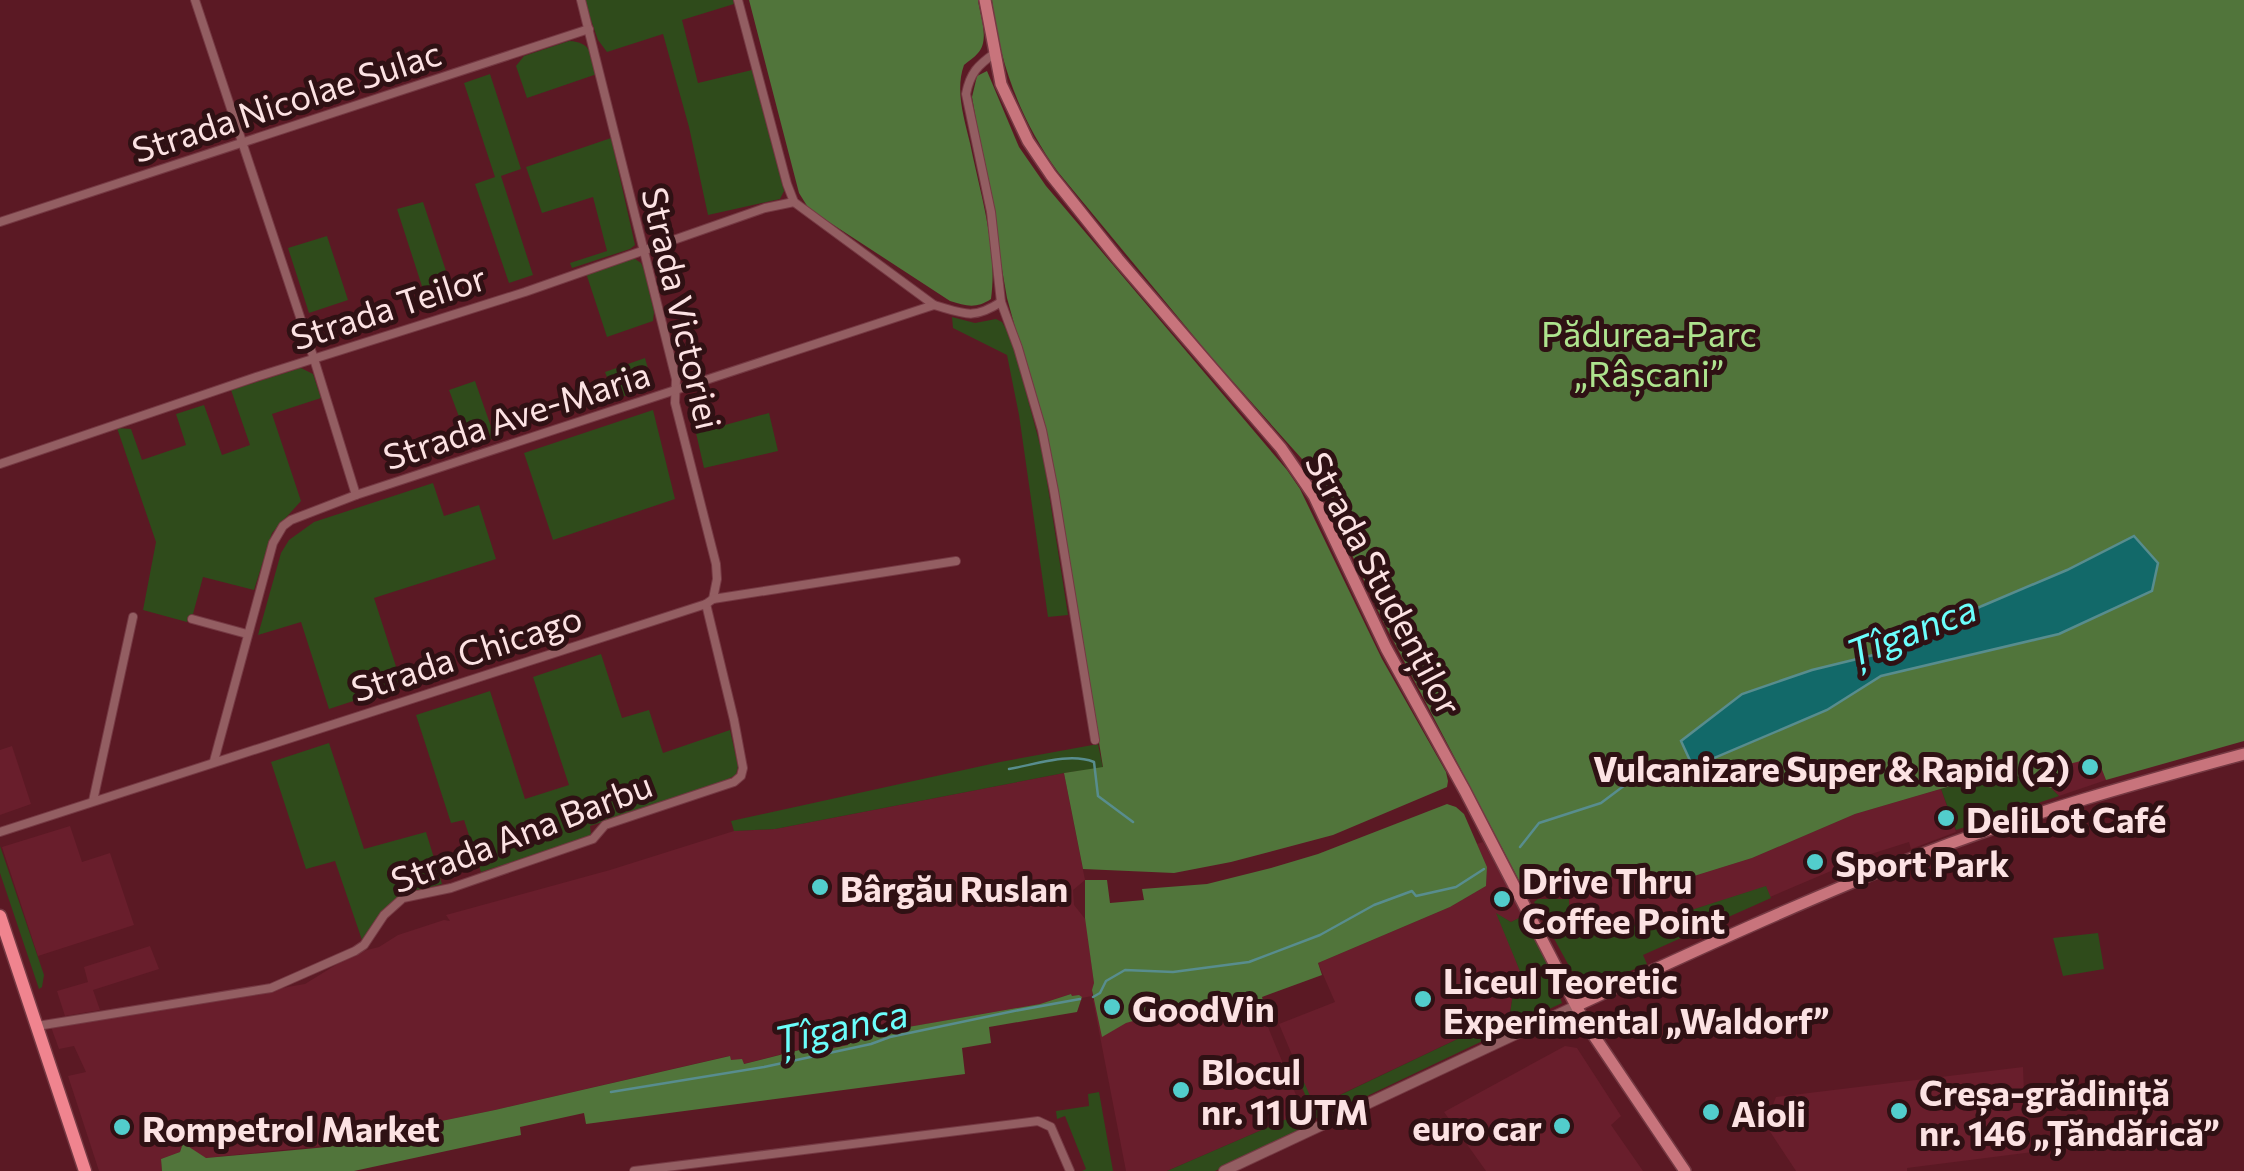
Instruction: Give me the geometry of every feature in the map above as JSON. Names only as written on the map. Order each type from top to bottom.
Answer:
[{"type":"main road","name":"Strada Studenților","points":[[985,0],[1001,84],[1028,141],[1118,259],[1281,448],[1304,480],[1386,648],[1578,1005],[1612,1065],[1685,1171]]},
{"type":"main road","points":[[1578,1005],[1787,910],[1928,852],[2073,802],[2244,754]]},
{"type":"main road","points":[[0,916],[85,1171]]},
{"type":"street","points":[[195,0],[356,496]]},
{"type":"street","name":"Strada Victoriei","points":[[580,0],[676,380],[675,402],[716,564],[717,579],[710,601],[743,768]]},
{"type":"street","points":[[738,0],[794,202],[934,305]]},
{"type":"street","name":"Strada Nicolae Sulac","points":[[0,222],[589,29]]},
{"type":"street","points":[[995,53],[977,66],[969,78],[966,94],[991,212],[1001,302],[1042,430],[1095,740]]},
{"type":"street","name":"Strada Teilor","points":[[0,464],[525,292],[765,208],[794,202]]},
{"type":"street","name":"Strada Ave-Maria","points":[[214,761],[273,543],[283,526],[299,516],[934,305],[982,314],[1001,302]]},
{"type":"street","name":"Strada Chicago","points":[[0,832],[710,601],[956,561]]},
{"type":"street","points":[[93,801],[133,617]]},
{"type":"street","points":[[192,619],[247,634]]},
{"type":"street","points":[[220,737],[228,751],[238,754]]},
{"type":"street","name":"Strada Ana Barbu","points":[[37,1026],[286,983],[355,952],[403,898],[451,888],[593,839],[606,824],[734,782],[743,768]]},
{"type":"street","points":[[1224,1171],[1578,1005]]},
{"type":"street","points":[[634,1171],[1038,1121],[1051,1126],[1070,1171]]},
{"type":"shaded area","points":[[12,746],[31,804],[0,815],[0,750]]},
{"type":"shaded area","points":[[2097,756],[2106,780],[2059,796],[2051,788],[2069,764]]},
{"type":"shaded area","points":[[1064,773],[1085,880],[1073,890],[1074,905],[1086,920],[1094,983],[1092,996],[1071,994],[1040,1004],[869,1034],[828,1050],[826,1043],[743,1064],[729,1056],[417,1126],[404,1134],[392,1131],[358,1142],[205,1158],[183,1144],[180,1152],[161,1159],[162,1171],[99,1171],[68,1076],[86,1072],[74,1046],[59,1049],[51,1027],[305,984],[355,953],[379,947],[398,935],[450,921],[446,915],[734,831],[775,829]]},
{"type":"shaded area","points":[[1941,789],[1956,832],[1911,849],[1909,842],[1871,854],[1770,897],[1765,887],[1629,928],[1598,932],[1570,924],[1568,875],[1678,881],[1752,858],[1855,814]]},
{"type":"shaded area","points":[[70,826],[82,862],[110,853],[134,925],[38,956],[2,847]]},
{"type":"shaded area","name":"Liceul Teoretic Experimental „Waldorf”","points":[[1483,842],[1523,916],[1511,922],[1498,915],[1524,981],[1514,986],[1510,1014],[1314,1107],[1279,1024],[1335,1002],[1318,963],[1450,907],[1486,886],[1487,867],[1477,844]]},
{"type":"shaded area","points":[[150,946],[159,969],[93,990],[100,1010],[65,1016],[57,991],[88,982],[84,967]]},
{"type":"shaded area","points":[[1103,996],[1188,1014],[1263,1015],[1303,1112],[1167,1171],[1126,1171],[1093,1000]]},
{"type":"shaded area","points":[[1565,1046],[1577,1048],[1621,1116],[1611,1125],[1643,1171],[1486,1171],[1444,1112]]},
{"type":"shaded area","name":"Creșa-grădiniță nr. 146 „Țăndărică”","points":[[2023,1067],[2033,1152],[1907,1171],[1796,1171],[1765,1124],[1776,1097]]},
{"type":"green space","points":[[584,0],[733,0],[734,4],[682,20],[698,83],[752,70],[784,191],[780,199],[708,215],[663,34],[607,52],[598,40]]},
{"type":"green space","points":[[749,0],[978,0],[982,48],[964,65],[960,94],[990,240],[991,299],[971,306],[950,301],[809,209],[799,193]]},
{"type":"green space","name":"Pădurea-Parc „Râșcani”","points":[[992,0],[2244,0],[2244,741],[2106,780],[2097,757],[2069,764],[2051,788],[2002,771],[1855,814],[1752,858],[1678,881],[1569,875],[1569,888],[1523,888],[1302,459],[1211,357],[1058,172],[1023,112],[1006,69]],"holes":[[[2134,537],[2158,563],[2059,634],[1881,676],[1812,670],[1894,650]]]},
{"type":"green space","points":[[569,41],[586,47],[597,74],[527,98],[516,66],[524,56]]},
{"type":"green space","points":[[987,71],[1019,147],[1046,186],[1300,489],[1382,659],[1446,772],[1447,787],[1333,835],[1231,862],[1174,873],[1083,869],[1064,773],[1103,767],[1069,557],[1046,440],[1007,298],[972,97],[977,76]]},
{"type":"green space","points":[[490,74],[521,169],[501,176],[533,275],[509,283],[475,184],[495,177],[464,83]]},
{"type":"green space","points":[[611,138],[635,245],[572,268],[570,263],[607,251],[593,197],[542,213],[526,167]]},
{"type":"green space","points":[[423,202],[456,301],[430,311],[397,209]]},
{"type":"green space","points":[[327,236],[348,300],[309,313],[288,248]]},
{"type":"green space","points":[[632,257],[644,270],[653,321],[607,337],[586,273]]},
{"type":"green space","points":[[952,317],[975,323],[996,319],[1012,340],[1043,456],[1068,615],[1048,617],[1007,355],[953,328]]},
{"type":"green space","points":[[645,358],[653,387],[615,399],[605,372]]},
{"type":"green space","points":[[301,368],[313,374],[321,398],[272,414],[301,501],[272,533],[254,590],[203,577],[187,622],[143,610],[156,542],[117,428],[131,429],[142,460],[186,445],[176,414],[204,405],[222,455],[250,445],[231,390]]},
{"type":"green space","points":[[475,381],[495,438],[470,446],[449,390]]},
{"type":"green space","points":[[653,410],[675,499],[553,540],[524,453]]},
{"type":"green space","points":[[769,413],[778,451],[704,468],[696,433]]},
{"type":"green space","points":[[433,483],[444,516],[479,505],[496,559],[374,598],[402,685],[329,709],[301,622],[258,635],[281,553],[289,540],[314,522]]},
{"type":"green space","points":[[601,654],[622,718],[649,710],[663,753],[730,730],[738,766],[736,775],[590,826],[587,838],[481,872],[464,820],[451,823],[416,715],[490,691],[525,799],[569,785],[533,677]]},
{"type":"green space","points":[[329,743],[364,849],[426,832],[442,884],[399,896],[363,943],[335,861],[306,869],[271,762]]},
{"type":"green space","points":[[1098,744],[1103,768],[775,829],[734,831],[731,821],[1000,762]]},
{"type":"green space","points":[[2003,771],[2051,788],[2059,796],[1956,830],[1941,789]]},
{"type":"green space","points":[[1447,804],[1464,814],[1487,867],[1486,886],[1450,907],[1318,963],[1322,975],[1262,997],[1267,1014],[1158,1014],[1126,1023],[1102,1037],[1092,990],[1085,880],[1107,880],[1110,903],[1144,900],[1142,889],[1207,884],[1271,868]]},
{"type":"green space","points":[[0,846],[44,975],[39,989],[0,873]]},
{"type":"green space","points":[[1766,886],[1771,898],[1643,955],[1647,964],[1584,990],[1534,902],[1569,899],[1570,924],[1596,921],[1598,931],[1657,921]]},
{"type":"green space","points":[[1496,913],[1511,922],[1523,916],[1552,973],[1562,1003],[1319,1119],[1315,1117],[1296,1074],[1299,1071],[1315,1107],[1510,1014],[1514,986],[1524,981]]},
{"type":"green space","points":[[2098,933],[2104,969],[2063,976],[2053,938]]},
{"type":"green space","points":[[1071,994],[1082,997],[1077,1012],[989,1027],[991,1043],[962,1048],[965,1074],[586,1124],[584,1113],[520,1127],[521,1135],[354,1171],[162,1171],[161,1159],[180,1152],[183,1143],[206,1158],[358,1142],[398,1129],[404,1134],[417,1126],[730,1056],[731,1060],[742,1059],[744,1064],[827,1043],[829,1049],[848,1045],[868,1034],[1040,1004]]},
{"type":"green space","points":[[1099,1092],[1113,1171],[1082,1171],[1086,1169],[1065,1116],[1057,1119],[1056,1111],[1089,1106],[1088,1094]]},
{"type":"green space","points":[[1303,1112],[1310,1126],[1215,1171],[1167,1171]]},
{"type":"water","points":[[2134,536],[2158,563],[2152,591],[2059,634],[1881,676],[1827,710],[1693,767],[1681,741],[1742,694],[1812,670],[1894,650]]},
{"type":"waterway","points":[[1009,769],[1063,759],[1094,762],[1098,796],[1133,822]]},
{"type":"waterway","name":"Țîganca","points":[[1520,847],[1539,823],[1601,803],[1637,776],[1670,763]]},
{"type":"waterway","name":"Țîganca","points":[[1093,997],[1106,981],[1125,970],[1173,972],[1249,962],[1320,935],[1374,905],[1412,891],[1416,896],[1456,887],[1484,869]]},
{"type":"waterway","name":"Țîganca","points":[[611,1092],[764,1067],[1080,999]]},
{"type":"place","name":"Vulcanizare Super & Rapid (2)","points":[[2090,767]]},
{"type":"place","name":"DeliLot Café","points":[[1946,818]]},
{"type":"place","name":"Sport Park","points":[[1815,862]]},
{"type":"place","name":"Bârgău Ruslan","points":[[820,887]]},
{"type":"place","name":"Drive Thru Coffee Point","points":[[1502,899]]},
{"type":"place","name":"Liceul Teoretic Experimental „Waldorf”","points":[[1423,999]]},
{"type":"place","name":"GoodVin","points":[[1112,1007]]},
{"type":"place","name":"Blocul nr. 11 UTM","points":[[1181,1090]]},
{"type":"place","name":"Creșa-grădiniță nr. 146 „Țăndărică”","points":[[1899,1111]]},
{"type":"place","name":"Aioli","points":[[1711,1112]]},
{"type":"place","name":"euro car","points":[[1562,1126]]},
{"type":"place","name":"Rompetrol Market","points":[[122,1127]]}]
